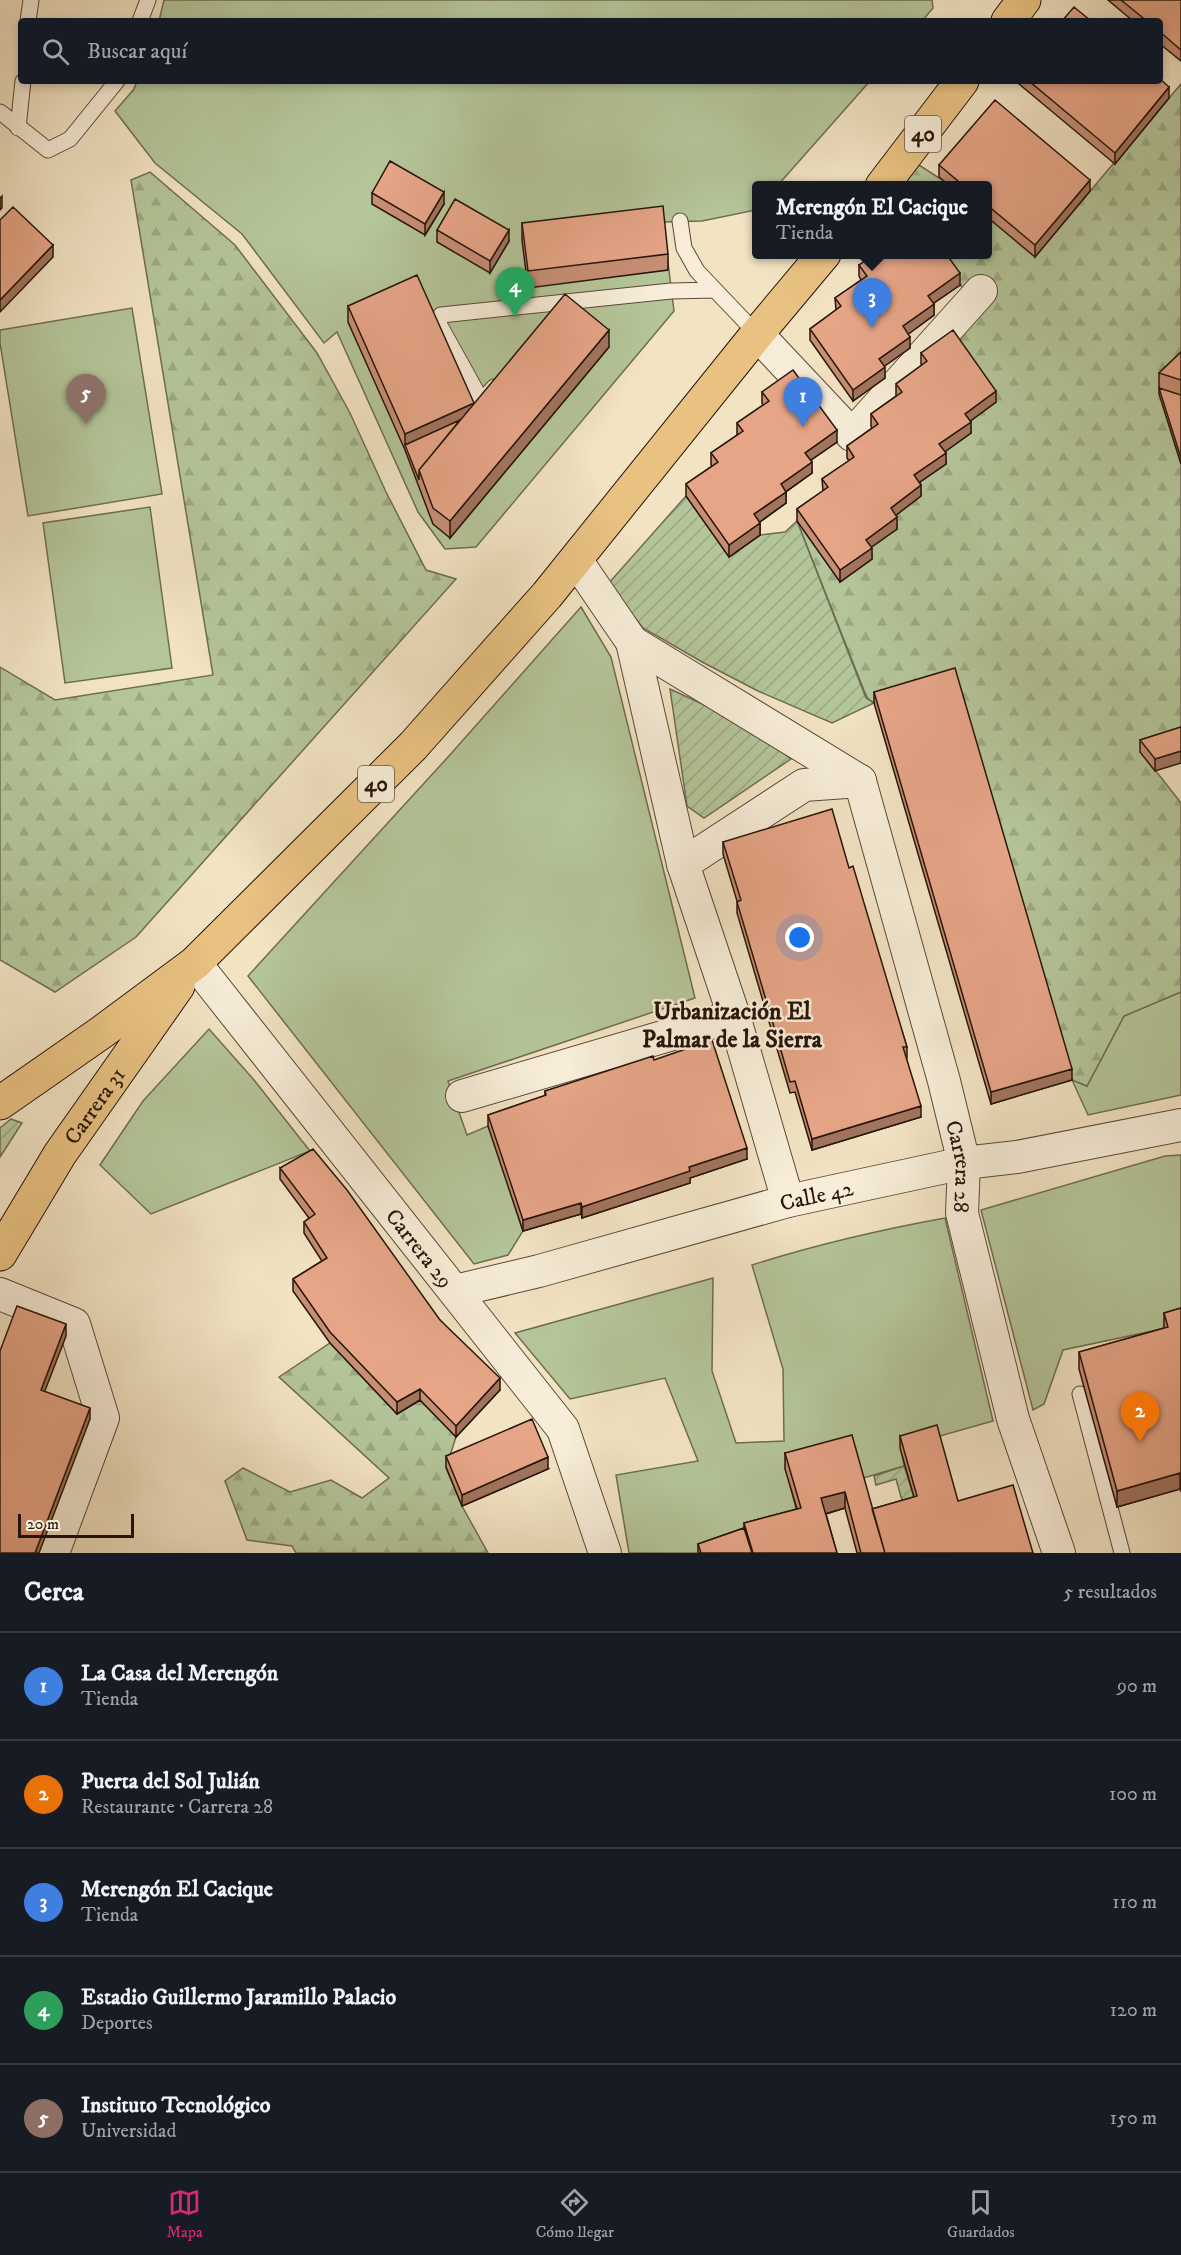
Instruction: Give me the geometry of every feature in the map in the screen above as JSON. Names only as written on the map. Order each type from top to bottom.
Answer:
[{"type":"main road","name":"40","points":[[886,181],[961,84]]},
{"type":"main road","name":"40","points":[[0,1103],[102,1032],[195,963],[413,746],[576,560],[757,334],[821,259]]},
{"type":"main road","name":"Carrera 31","points":[[0,1254],[60,1154],[195,963]]},
{"type":"street","points":[[757,334],[852,435],[981,291]]},
{"type":"street","points":[[576,560],[632,642],[683,864],[734,1016],[788,1201]]},
{"type":"street","points":[[632,642],[860,781]]},
{"type":"street","points":[[683,864],[804,785],[860,781]]},
{"type":"street","name":"Carrera 28","points":[[860,781],[944,1081],[964,1163],[962,1213],[1013,1419],[1059,1553]]},
{"type":"street","name":"Carrera 29","points":[[195,963],[563,1429],[605,1553]]},
{"type":"street","points":[[462,1096],[734,1016]]},
{"type":"street","name":"Calle 42","points":[[455,1291],[539,1271],[788,1201],[964,1163],[1017,1157],[1181,1125]]},
{"type":"street","points":[[0,1294],[74,1324],[103,1418],[53,1553]]},
{"type":"lane","points":[[28,18],[30,0]]},
{"type":"lane","points":[[141,18],[148,0]]},
{"type":"lane","points":[[18,128],[22,84]]},
{"type":"lane","points":[[0,112],[48,150],[70,139],[115,84]]},
{"type":"lane","points":[[680,221],[684,248],[697,271],[757,334]]},
{"type":"lane","points":[[501,379],[486,396],[482,398],[479,396],[438,321],[441,315],[671,291],[715,290]]},
{"type":"lane","points":[[551,319],[566,301]]},
{"type":"lane","points":[[1080,1394],[1122,1553]]},
{"type":"green space","points":[[164,0],[932,0],[933,8],[925,18],[160,18]]},
{"type":"green space","points":[[136,84],[867,84],[782,181],[752,181],[752,211],[702,221],[663,222],[674,311],[476,547],[445,549],[418,512],[337,332],[324,343],[242,234],[155,163],[115,111]]},
{"type":"green space","points":[[1181,84],[1181,373],[1160,394],[1181,464],[1181,739],[1141,752],[1181,803],[1181,992],[1124,1016],[1087,1086],[1072,1080],[955,680],[874,703],[867,698],[797,521],[866,551],[939,456],[947,334],[983,308],[960,285],[942,259],[992,259],[992,220],[1035,256]]},
{"type":"green space","points":[[919,165],[944,181],[905,181]]},
{"type":"green space","points":[[150,172],[235,245],[317,353],[350,413],[386,492],[426,570],[456,579],[136,937],[55,992],[0,960],[0,667],[55,700],[213,675],[131,180]]},
{"type":"green space","points":[[132,308],[162,494],[28,516],[0,343],[0,330]]},
{"type":"green space","points":[[686,496],[729,557],[760,535],[785,532],[797,521],[866,698],[874,703],[832,723],[758,691],[643,628],[608,584]]},
{"type":"green space","points":[[150,507],[172,668],[65,683],[43,523]]},
{"type":"green space","points":[[581,607],[611,657],[695,998],[448,1081],[467,1135],[488,1126],[523,1231],[508,1255],[474,1264],[248,976]]},
{"type":"green space","points":[[670,689],[752,727],[791,759],[704,818],[687,806]]},
{"type":"green space","points":[[1181,992],[1181,1095],[1088,1115],[1072,1080],[1087,1086],[1124,1016]]},
{"type":"green space","points":[[209,1029],[254,1080],[310,1151],[151,1214],[100,1165],[143,1101]]},
{"type":"green space","points":[[11,1119],[22,1123],[0,1157],[0,1128]]},
{"type":"green space","points":[[1181,1155],[1181,1325],[1063,1350],[1044,1404],[1033,1410],[981,1210],[1165,1156]]},
{"type":"green space","points":[[945,1218],[993,1421],[901,1447],[904,1466],[860,1479],[786,1469],[800,1525],[705,1553],[629,1553],[616,1475],[698,1461],[665,1378],[570,1399],[515,1333],[713,1278],[712,1371],[736,1443],[784,1441],[783,1369],[752,1265],[847,1238]]},
{"type":"green space","points":[[330,1343],[397,1414],[420,1400],[456,1437],[446,1468],[462,1506],[488,1553],[296,1553],[292,1546],[247,1540],[225,1481],[243,1468],[290,1492],[331,1480],[362,1498],[389,1478],[279,1377]]},
{"type":"green space","points":[[904,1466],[917,1507],[905,1511],[896,1479],[876,1485],[874,1476]]},
{"type":"building","points":[[1121,0],[1181,0],[1181,50],[1163,35],[1163,18],[1143,18]]},
{"type":"building","points":[[1074,7],[1087,18],[1065,18]]},
{"type":"building","points":[[1163,82],[1169,87],[1115,153],[1033,84],[1163,84]]},
{"type":"building","points":[[995,100],[1090,180],[1035,245],[992,209],[992,181],[958,181],[939,165]]},
{"type":"building","points":[[390,161],[444,192],[425,224],[372,193]]},
{"type":"building","points":[[455,199],[509,230],[490,261],[437,230]]},
{"type":"building","points":[[663,206],[668,254],[528,271],[522,223]]},
{"type":"building","points":[[13,207],[53,245],[0,300],[0,220]]},
{"type":"building","points":[[868,259],[950,259],[960,273],[928,296],[934,304],[903,326],[910,337],[879,359],[885,367],[853,390],[810,329],[841,306],[835,298],[867,276],[859,265]]},
{"type":"building","points":[[417,275],[474,403],[405,434],[348,306]]},
{"type":"building","points":[[565,294],[609,330],[450,521],[433,508],[419,470]]},
{"type":"building","points":[[953,330],[996,391],[965,414],[971,422],[939,444],[946,453],[914,475],[921,485],[891,508],[897,517],[866,540],[872,548],[840,570],[797,509],[828,487],[822,479],[854,457],[847,446],[878,424],[871,414],[902,392],[896,384],[927,361],[921,353]]},
{"type":"building","points":[[1181,352],[1181,380],[1159,373]]},
{"type":"building","points":[[793,370],[837,430],[805,453],[812,462],[781,484],[786,492],[754,514],[760,523],[729,545],[686,484],[718,462],[711,453],[743,431],[737,423],[769,401],[762,392]]},
{"type":"building","points":[[1159,388],[1181,395],[1181,458]]},
{"type":"building","points":[[460,420],[419,470],[419,480],[405,445]]},
{"type":"building","points":[[955,668],[1072,1069],[991,1092],[874,692]]},
{"type":"building","points":[[1181,727],[1181,751],[1155,759],[1140,740]]},
{"type":"building","points":[[832,809],[849,868],[853,866],[907,1047],[903,1047],[921,1106],[812,1139],[795,1081],[790,1082],[737,902],[741,900],[723,842]]},
{"type":"building","points":[[712,1040],[747,1148],[689,1167],[690,1171],[582,1207],[581,1203],[523,1220],[488,1115],[546,1095],[545,1091],[653,1056],[654,1060]]},
{"type":"building","points":[[313,1149],[347,1190],[440,1320],[500,1378],[456,1426],[420,1389],[397,1402],[330,1332],[293,1279],[327,1258],[304,1222],[315,1214],[280,1168]]},
{"type":"building","points":[[17,1306],[66,1324],[41,1390],[90,1408],[35,1553],[0,1553],[0,1351]]},
{"type":"building","points":[[1181,1308],[1181,1476],[1180,1473],[1117,1491],[1079,1352],[1168,1327],[1164,1313]]},
{"type":"building","points":[[532,1419],[548,1457],[462,1495],[446,1456]]},
{"type":"building","points":[[937,1425],[958,1501],[1013,1485],[1033,1553],[885,1553],[872,1509],[917,1496],[900,1436]]},
{"type":"building","points":[[852,1435],[885,1553],[861,1553],[845,1492],[821,1498],[837,1553],[753,1553],[744,1523],[801,1508],[785,1453]]},
{"type":"building","points":[[744,1528],[752,1553],[701,1553],[698,1544]]},
{"type":"place","name":"Estadio Guillermo Jaramillo Palacio","points":[[515,317]]},
{"type":"place","name":"Merengón El Cacique","points":[[872,328]]},
{"type":"place","name":"Instituto Tecnológico","points":[[86,424]]},
{"type":"place","name":"La Casa del Merengón","points":[[803,427]]},
{"type":"place","name":"Puerta del Sol Julián","points":[[1140,1442]]},
{"type":"district","name":"Urbanización El Palmar de la Sierra","points":[[732,1025]]}]
